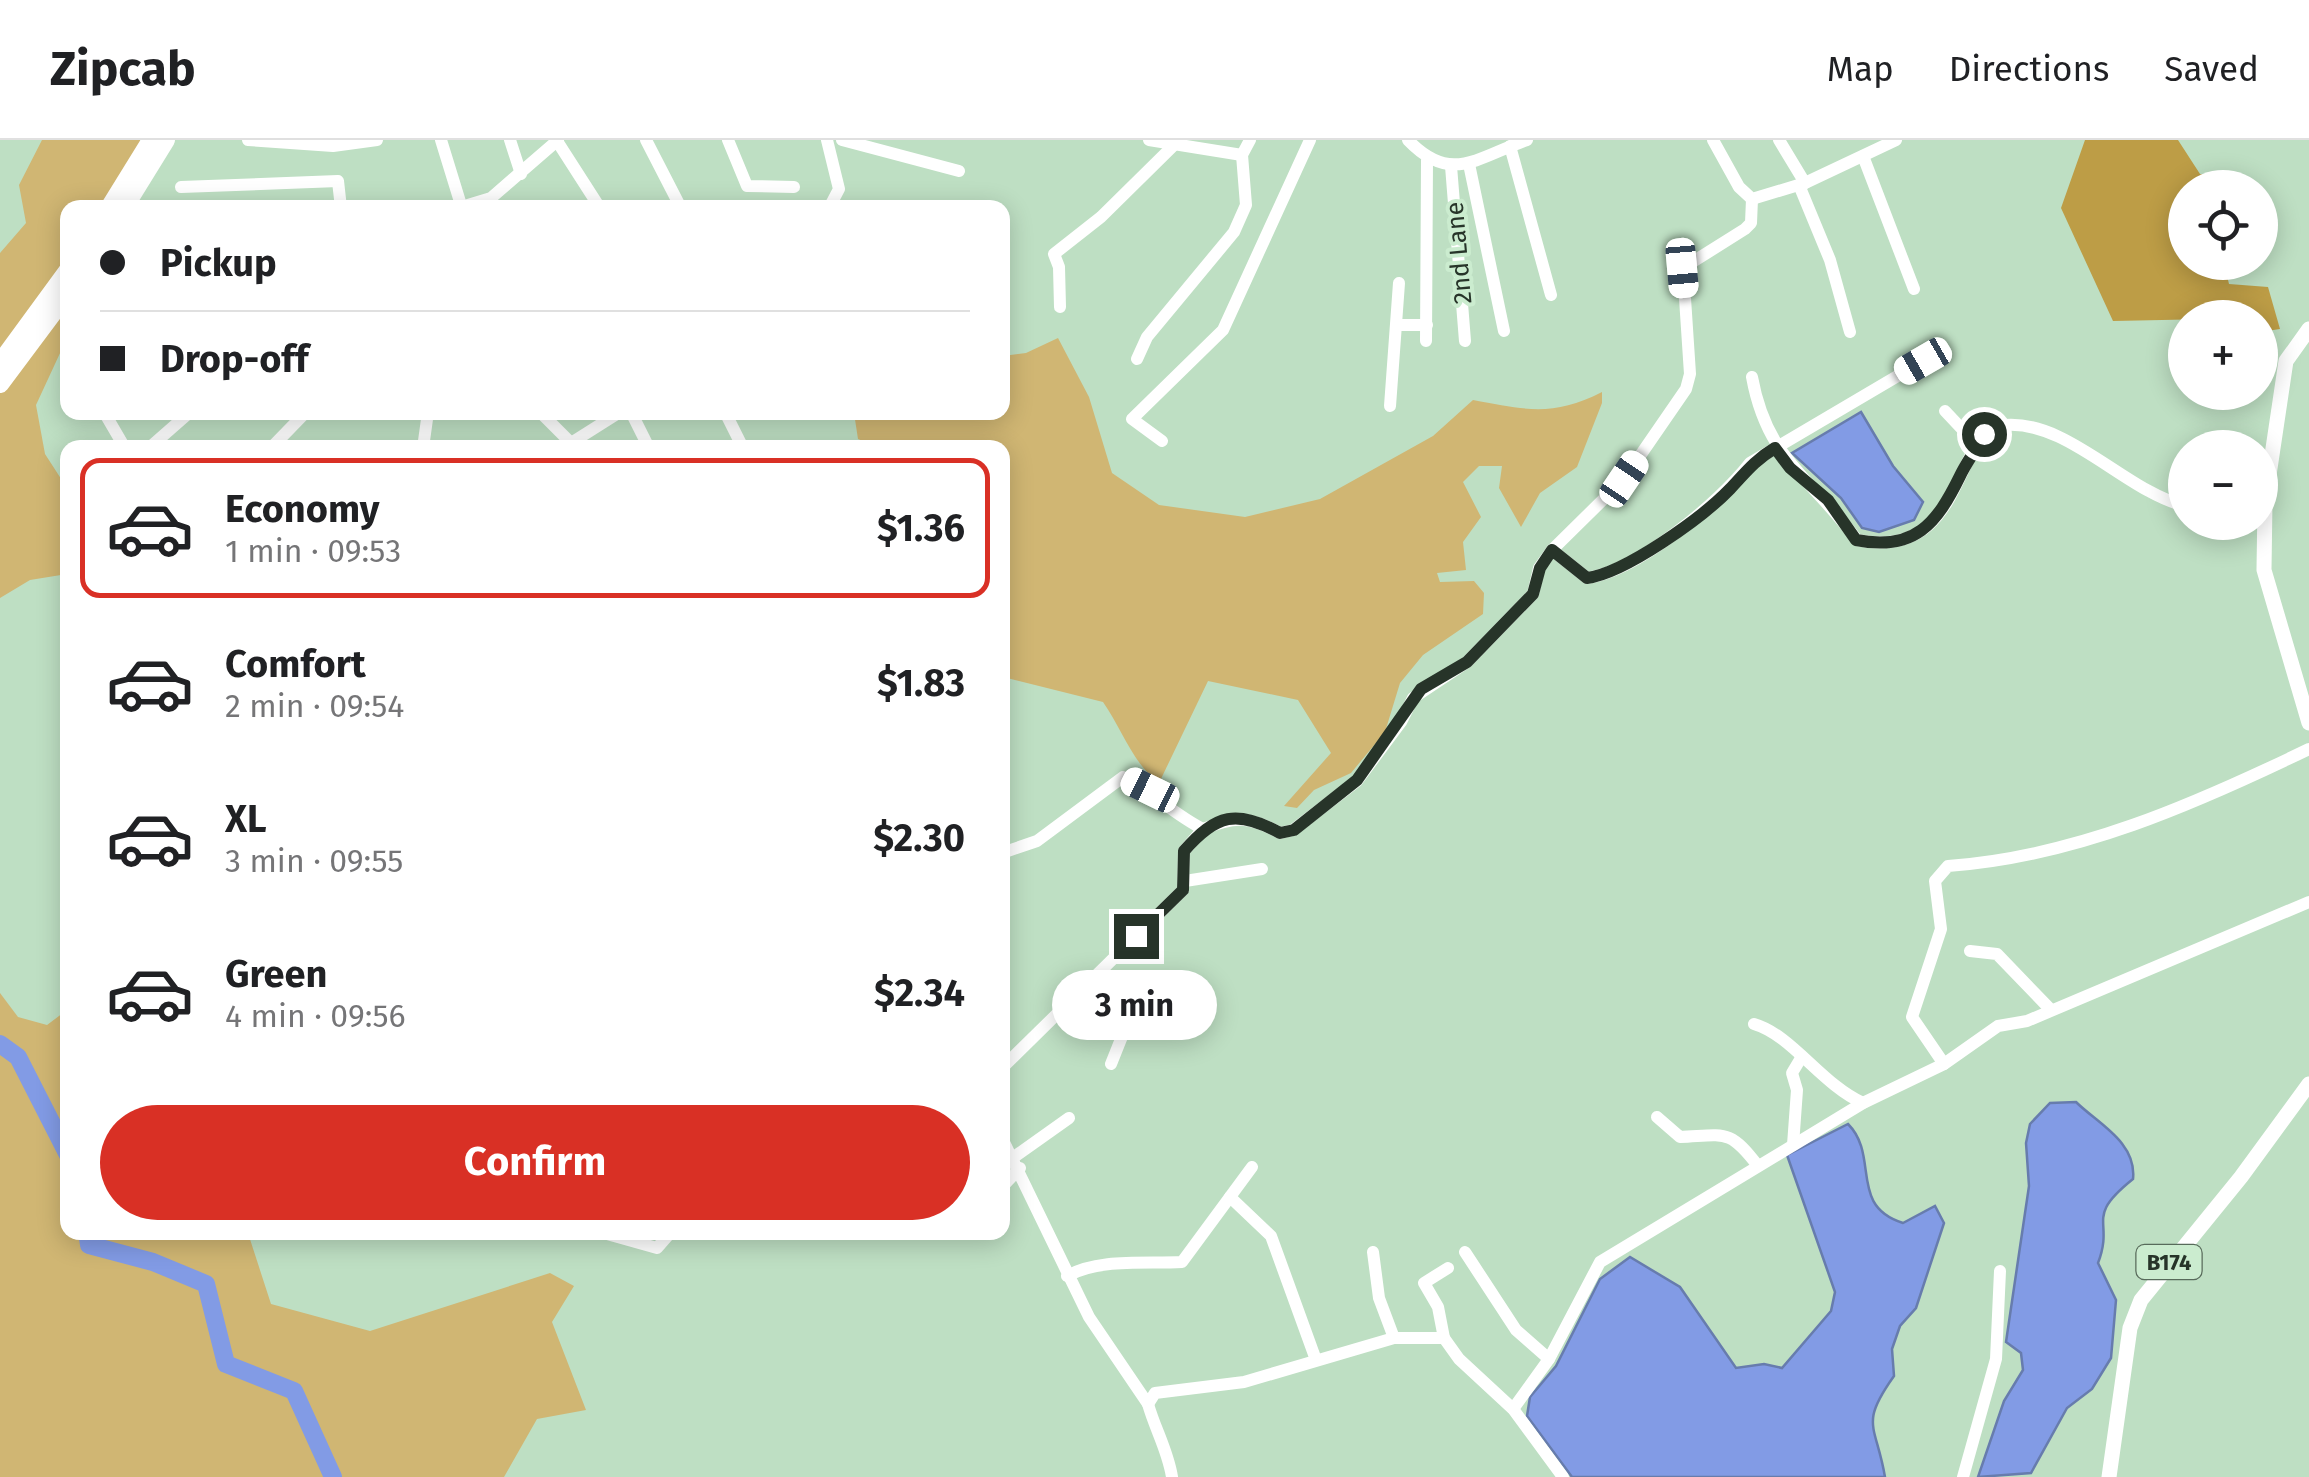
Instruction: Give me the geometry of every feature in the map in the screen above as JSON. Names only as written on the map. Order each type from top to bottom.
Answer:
[{"type":"highway","points":[[116,200],[160,141]]},
{"type":"highway","points":[[128,200],[160,141]]},
{"type":"highway","points":[[0,363],[60,281]]},
{"type":"highway","points":[[0,384],[60,304]]},
{"type":"main road","points":[[2275,430],[2286,362],[2309,329]]},
{"type":"main road","points":[[2261,540],[2264,570],[2309,723]]},
{"type":"main road","name":"B174","points":[[2108,1477],[2130,1328],[2141,1300],[2242,1177],[2309,1084]]},
{"type":"street","points":[[253,141],[334,146],[377,140]]},
{"type":"street","points":[[440,140],[454,200]]},
{"type":"street","points":[[510,140],[521,174]]},
{"type":"street","points":[[483,200],[521,174],[557,140],[595,200]]},
{"type":"street","points":[[646,140],[677,200]]},
{"type":"street","points":[[728,140],[747,186],[794,187]]},
{"type":"street","points":[[828,140],[838,189],[833,200]]},
{"type":"street","points":[[842,140],[959,171]]},
{"type":"street","points":[[1148,140],[1242,155]]},
{"type":"street","points":[[1136,359],[1146,337],[1234,232],[1246,205],[1242,155],[1250,140]]},
{"type":"street","points":[[1162,441],[1132,419],[1224,330],[1310,140]]},
{"type":"street","points":[[1408,140],[1427,160],[1451,166],[1468,164],[1527,140]]},
{"type":"street","points":[[1010,1060],[1183,890],[1184,851],[1203,829],[1231,818],[1253,818],[1280,833],[1294,830],[1357,780],[1421,689],[1467,662],[1533,594],[1540,568],[1552,550],[1624,479],[1686,388],[1690,360],[1682,268],[1751,223],[1752,200],[1738,187],[1713,140]]},
{"type":"street","points":[[1779,140],[1802,184],[1836,279],[1850,332]]},
{"type":"street","points":[[1752,200],[1802,184],[1896,140]]},
{"type":"street","points":[[1060,306],[1059,268],[1054,254],[1101,217],[1174,145]]},
{"type":"street","points":[[1510,146],[1551,294]]},
{"type":"street","points":[[1863,156],[1914,289]]},
{"type":"street","points":[[1426,341],[1427,160]]},
{"type":"street","points":[[1468,164],[1504,331]]},
{"type":"street","name":"2nd Lane","points":[[1451,166],[1466,340]]},
{"type":"street","points":[[181,187],[338,182],[340,200]]},
{"type":"street","points":[[1390,406],[1399,284]]},
{"type":"street","points":[[1397,326],[1426,325]]},
{"type":"street","points":[[1552,550],[1587,578],[1608,575],[1730,489],[1750,463],[1923,361]]},
{"type":"street","points":[[1752,377],[1775,448],[1790,468],[1828,500],[1856,540],[1880,545],[1911,535],[1938,519],[1984,434],[2000,425],[2047,432],[2140,490],[2168,500]]},
{"type":"street","points":[[1945,411],[1978,446]]},
{"type":"street","points":[[158,440],[181,420]]},
{"type":"street","points":[[279,440],[298,420]]},
{"type":"street","points":[[548,420],[566,440]]},
{"type":"street","points":[[580,440],[609,420]]},
{"type":"street","points":[[1944,1064],[1912,1017],[1941,929],[1935,881],[1948,866],[1992,863],[2088,842],[2241,782],[2309,749]]},
{"type":"street","points":[[1010,851],[1037,840],[1123,777],[1150,790],[1169,812],[1203,829]]},
{"type":"street","points":[[1185,881],[1262,870]]},
{"type":"street","points":[[1512,1409],[1549,1359],[1600,1262],[1863,1103],[1944,1064],[1998,1026],[2027,1021],[2309,902]]},
{"type":"street","points":[[1970,950],[1997,954],[2050,1009]]},
{"type":"street","points":[[1090,982],[1128,1019],[1111,1064]]},
{"type":"street","points":[[1754,1024],[1782,1038],[1820,1077],[1863,1103]]},
{"type":"street","points":[[1793,1145],[1797,1090],[1792,1073],[1801,1058]]},
{"type":"street","points":[[1793,1107],[1813,1133]]},
{"type":"street","points":[[1658,1117],[1680,1137],[1724,1135],[1738,1140],[1758,1166]]},
{"type":"street","points":[[1010,1174],[1017,1162],[1068,1118]]},
{"type":"street","points":[[1010,1151],[1066,1276],[1108,1350],[1125,1366],[1148,1404],[1172,1477]]},
{"type":"street","points":[[1066,1276],[1079,1269],[1112,1264],[1182,1262],[1252,1168]]},
{"type":"street","points":[[1230,1197],[1271,1236],[1316,1360]]},
{"type":"street","points":[[628,1240],[657,1248],[664,1240]]},
{"type":"street","points":[[1373,1252],[1379,1298],[1394,1338]]},
{"type":"street","points":[[1466,1252],[1516,1330],[1549,1359]]},
{"type":"street","points":[[1448,1268],[1424,1283],[1438,1307],[1444,1338],[1459,1359],[1512,1409],[1563,1477]]},
{"type":"street","points":[[1963,1477],[1996,1359],[2000,1272]]},
{"type":"street","points":[[1148,1404],[1155,1392],[1244,1382],[1394,1338],[1444,1338]]},
{"type":"shaded area","points":[[42,140],[140,140],[143,189],[138,200],[60,200],[60,353],[36,405],[45,454],[60,477],[60,575],[30,580],[0,598],[0,253],[26,223],[19,185]]},
{"type":"shaded area","points":[[2085,140],[2178,140],[2197,170],[2168,170],[2168,280],[2228,280],[2229,284],[2268,287],[2272,300],[2168,300],[2168,320],[2113,321],[2061,208]]},
{"type":"shaded area","points":[[1058,338],[1089,397],[1112,473],[1159,505],[1245,517],[1320,499],[1433,436],[1473,400],[1539,409],[1569,405],[1602,392],[1602,403],[1577,467],[1540,493],[1521,527],[1499,488],[1502,466],[1479,466],[1463,482],[1481,517],[1463,542],[1466,570],[1437,573],[1440,582],[1474,581],[1484,593],[1483,614],[1423,655],[1400,683],[1385,732],[1351,773],[1314,790],[1297,808],[1284,806],[1331,753],[1298,700],[1208,681],[1159,783],[1135,756],[1103,702],[1010,679],[1010,440],[858,439],[855,420],[1010,420],[1010,355],[1026,353]]},
{"type":"shaded area","points":[[0,993],[18,1017],[47,1025],[60,1015],[60,1240],[250,1240],[271,1304],[370,1331],[550,1273],[574,1286],[552,1322],[586,1410],[537,1419],[504,1477],[0,1477]]},
{"type":"water","points":[[1861,412],[1893,466],[1923,502],[1914,520],[1879,532],[1862,528],[1841,498],[1792,453]]},
{"type":"water","points":[[2076,1102],[2122,1144],[2133,1166],[2133,1179],[2104,1212],[2098,1263],[2116,1300],[2111,1358],[2092,1389],[2067,1408],[2031,1473],[1978,1477],[2004,1401],[2023,1370],[2021,1353],[2006,1342],[2029,1186],[2026,1143],[2030,1124],[2050,1103]]},
{"type":"water","points":[[1848,1124],[1862,1151],[1876,1205],[1903,1223],[1935,1206],[1944,1223],[1916,1308],[1900,1326],[1892,1349],[1894,1376],[1873,1416],[1885,1477],[1572,1477],[1527,1416],[1530,1397],[1556,1366],[1600,1279],[1630,1257],[1680,1287],[1736,1368],[1764,1364],[1782,1368],[1831,1311],[1835,1292],[1787,1155]]},
{"type":"waterway","points":[[0,1044],[18,1057],[60,1139]]},
{"type":"waterway","points":[[88,1240],[89,1245],[153,1262],[206,1284],[226,1364],[294,1391],[333,1477]]},
{"type":"route","points":[[1136,936],[1183,890],[1184,851],[1203,829],[1231,818],[1253,818],[1280,833],[1294,830],[1357,780],[1401,722],[1412,698],[1467,662],[1533,594],[1540,568],[1552,550],[1587,578],[1608,575],[1695,516],[1730,489],[1750,463],[1775,448],[1790,468],[1828,500],[1856,540],[1880,545],[1911,535],[1938,519],[1984,434]]}]
